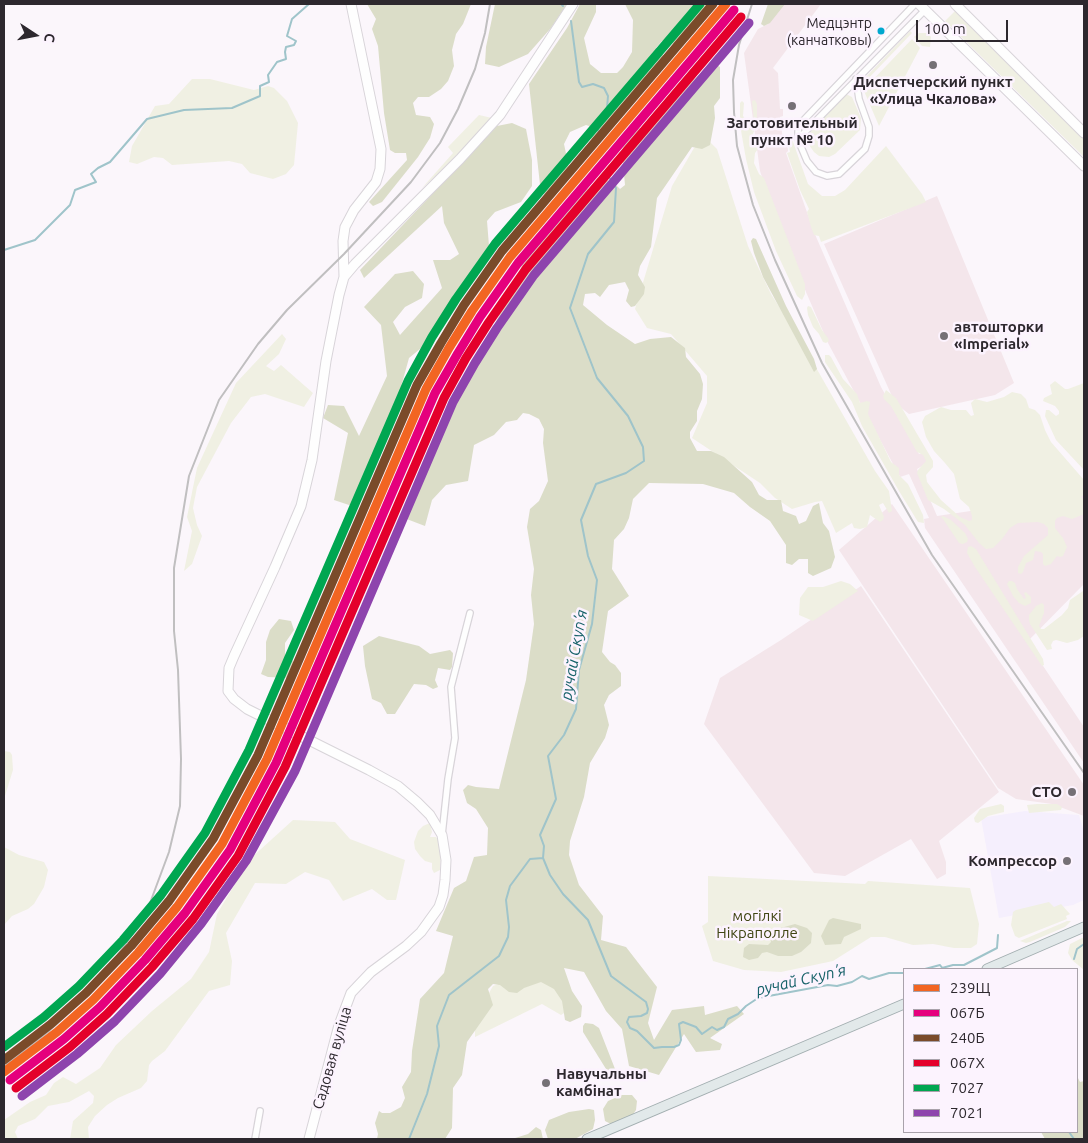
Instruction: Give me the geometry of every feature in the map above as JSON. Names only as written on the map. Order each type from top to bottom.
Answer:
[{"type":"main road","points":[[990,968],[1084,927]]},
{"type":"main road","points":[[587,1139],[903,1004]]},
{"type":"street","points":[[344,277],[343,240],[346,227],[354,210],[376,182],[380,169],[381,149],[351,4]]},
{"type":"street","points":[[344,277],[460,160],[500,115],[572,4]]},
{"type":"street","points":[[856,79],[859,99],[869,127],[869,136],[865,149],[839,174],[827,176],[816,172],[807,161],[798,138],[800,124],[915,4]]},
{"type":"street","points":[[955,4],[1084,133]]},
{"type":"street","points":[[798,138],[925,6],[1084,166]]},
{"type":"street","name":"Садовая вуліца","points":[[344,277],[338,295],[326,361],[312,460],[301,506],[229,668],[228,691],[234,700],[247,710],[341,755],[398,786],[430,814],[442,835]]},
{"type":"street","name":"Садовая вуліца","points":[[308,1139],[339,1025],[351,993],[370,972],[406,946],[421,932],[439,907],[443,895],[446,880],[446,860],[442,835],[455,738],[451,686],[470,613]]},
{"type":"street","points":[[255,1139],[260,1111]]},
{"type":"shaded area","points":[[783,4],[821,4],[773,68],[778,73],[780,109],[783,109],[783,116],[780,117],[783,140],[787,140],[788,151],[786,153],[814,232],[881,387],[919,454],[924,454],[929,462],[917,469],[937,516],[1084,494],[1084,584],[1027,642],[1084,727],[1084,763],[925,528],[924,519],[929,518],[909,474],[900,477],[828,343],[781,234],[760,171],[744,53],[758,29],[768,24]]},
{"type":"shaded area","points":[[937,196],[1014,383],[995,395],[909,414],[895,403],[824,244]]},
{"type":"shaded area","points":[[892,504],[1084,785],[1084,816],[1052,804],[1016,799],[998,788],[839,550]]},
{"type":"shaded area","points":[[861,586],[999,792],[939,841],[946,862],[946,874],[937,879],[911,839],[845,876],[814,873],[704,724],[720,678],[781,640]]},
{"type":"shaded area","points":[[1025,811],[1079,815],[1084,832],[1084,900],[1073,905],[999,918],[981,818]]},
{"type":"green space","points":[[367,4],[471,4],[463,24],[456,34],[452,50],[454,66],[448,81],[441,89],[429,97],[418,97],[413,103],[416,115],[430,117],[434,124],[430,138],[418,157],[382,202],[373,206],[369,202],[407,160],[406,153],[395,153],[390,150],[384,113],[378,46],[372,29],[376,19]]},
{"type":"green space","points":[[495,4],[567,4],[551,28],[528,54],[499,67],[485,64],[486,47]]},
{"type":"green space","points":[[580,4],[596,4],[596,12],[584,38],[590,64],[601,73],[617,73],[632,52],[633,20],[625,4],[715,4],[679,45],[662,41],[656,48],[665,57],[667,64],[625,110],[615,113],[609,129],[598,139],[591,139],[592,127],[586,125],[570,132],[564,144],[569,168],[567,176],[554,193],[541,194],[529,84],[567,28]]},
{"type":"green space","points":[[768,4],[785,4],[770,23],[764,26],[761,24]]},
{"type":"green space","points":[[955,11],[1084,138],[1084,157],[945,21]]},
{"type":"green space","points":[[910,31],[912,33],[862,85],[863,80]]},
{"type":"green space","points":[[919,33],[928,33],[931,37],[930,47],[922,46],[914,37]]},
{"type":"green space","points":[[912,39],[920,48],[879,126],[864,91],[865,88]]},
{"type":"green space","points":[[714,63],[720,67],[720,98],[714,106],[715,118],[710,145],[702,149],[692,147],[657,198],[651,247],[640,266],[638,275],[645,287],[644,294],[635,306],[631,307],[626,301],[629,290],[625,282],[609,285],[600,297],[595,293],[585,294],[583,305],[607,325],[635,344],[650,339],[671,337],[685,348],[686,357],[700,374],[703,384],[702,399],[697,411],[697,421],[690,432],[690,438],[697,451],[711,451],[724,457],[752,482],[759,495],[767,500],[781,500],[783,511],[796,516],[799,524],[806,521],[813,506],[819,503],[823,523],[829,531],[835,557],[831,568],[813,576],[808,573],[808,559],[799,559],[792,565],[786,563],[786,545],[770,521],[734,493],[703,484],[649,483],[633,499],[629,518],[624,529],[614,540],[612,569],[629,596],[608,611],[602,652],[621,673],[621,686],[609,695],[604,705],[609,725],[605,738],[590,763],[584,797],[570,841],[569,855],[579,885],[603,916],[601,940],[626,947],[657,987],[648,1023],[654,1040],[672,1010],[704,1006],[705,1015],[737,1006],[744,1014],[710,1038],[722,1044],[720,1050],[696,1052],[684,1034],[659,1075],[629,1066],[622,1029],[606,1011],[584,972],[564,968],[572,991],[582,1006],[581,1017],[570,1022],[565,1020],[562,1001],[554,989],[541,982],[524,988],[517,993],[509,992],[500,985],[493,984],[488,989],[493,1005],[467,1042],[462,1075],[453,1088],[452,1128],[445,1139],[377,1139],[378,1134],[375,1123],[379,1111],[390,1113],[401,1107],[405,1098],[402,1087],[411,1072],[412,1051],[420,999],[444,973],[453,936],[436,931],[454,888],[466,881],[474,857],[487,855],[488,828],[476,809],[467,803],[463,790],[468,785],[499,789],[526,680],[534,624],[531,595],[534,569],[527,527],[530,509],[539,501],[548,481],[543,443],[544,429],[539,419],[523,413],[517,420],[506,422],[494,435],[474,445],[468,481],[446,485],[432,500],[425,526],[404,518],[458,387],[492,330],[518,277],[523,261],[579,191],[600,186],[604,180],[612,181],[620,189],[625,185],[622,152],[625,139],[632,130],[648,128],[678,92]]},
{"type":"green space","points":[[192,79],[210,79],[254,90],[268,86],[274,88],[287,101],[298,123],[294,165],[286,174],[273,179],[250,173],[242,164],[229,161],[172,165],[163,158],[154,157],[137,164],[129,162],[132,146],[155,106],[169,104]]},
{"type":"green space","points":[[846,94],[852,97],[861,118],[860,130],[835,154],[829,157],[819,156],[807,142],[809,132]]},
{"type":"green space","points":[[755,100],[757,104],[757,124],[752,136],[758,144],[758,149],[755,153],[754,163],[759,174],[764,178],[805,284],[805,294],[802,300],[797,296],[776,251],[754,192],[746,159],[740,125],[740,103],[742,101],[744,103],[743,116],[747,121],[753,122],[752,101]]},
{"type":"green space","points":[[479,115],[492,118],[463,152],[422,188],[453,153],[448,147]]},
{"type":"green space","points":[[512,123],[526,129],[532,160],[532,186],[521,202],[495,212],[487,221],[489,246],[435,327],[426,344],[409,358],[391,423],[352,506],[334,500],[348,433],[323,418],[328,405],[344,406],[359,436],[387,376],[381,325],[364,307],[395,274],[413,271],[424,284],[422,298],[405,307],[393,322],[400,335],[442,288],[433,260],[450,260],[459,254],[444,223],[442,206],[364,278],[360,270],[497,126]]},
{"type":"green space","points":[[788,139],[792,139],[808,184],[822,196],[835,196],[845,190],[886,146],[926,202],[821,242],[819,236],[814,235],[807,212],[809,209],[787,153],[790,152]]},
{"type":"green space","points":[[708,140],[717,149],[748,246],[771,294],[802,343],[875,471],[889,491],[892,511],[889,513],[883,503],[879,505],[884,517],[880,522],[870,515],[867,527],[854,528],[852,523],[836,533],[822,501],[792,509],[775,498],[760,483],[692,438],[707,403],[707,376],[671,334],[647,328],[635,309],[672,186],[694,148]]},
{"type":"green space","points":[[753,238],[756,239],[786,306],[814,359],[817,369],[814,372],[763,277],[754,253],[751,241]]},
{"type":"green space","points":[[808,306],[811,307],[828,338],[829,341],[826,343],[823,342],[813,327],[808,315]]},
{"type":"green space","points":[[282,334],[286,339],[279,354],[266,366],[274,371],[281,365],[313,393],[304,407],[265,394],[251,397],[231,423],[197,487],[193,508],[202,536],[192,564],[184,571],[192,531],[187,517],[197,468],[236,383]]},
{"type":"green space","points":[[825,355],[831,357],[843,379],[857,394],[860,403],[870,402],[868,414],[891,462],[899,468],[899,475],[908,484],[923,515],[924,523],[918,522],[899,491],[862,426],[852,402],[825,362]]},
{"type":"green space","points":[[1055,381],[1065,389],[1084,383],[1084,470],[1056,440],[1045,416],[1046,410],[1049,410],[1056,416],[1059,414],[1055,406],[1043,401],[1044,398],[1052,394],[1050,385]]},
{"type":"green space","points":[[886,390],[896,398],[933,461],[933,467],[926,475],[927,482],[941,500],[960,517],[969,521],[972,520],[972,516],[969,507],[960,499],[954,474],[934,451],[926,437],[922,422],[925,416],[941,407],[951,410],[966,410],[971,416],[974,415],[971,403],[975,399],[987,402],[1004,397],[1012,392],[1021,394],[1026,399],[1029,408],[1035,410],[1040,415],[1051,442],[1084,480],[1084,495],[1081,497],[1084,500],[1084,514],[1072,519],[1063,516],[1055,521],[1055,528],[1067,547],[1063,556],[1057,556],[1051,564],[1045,566],[1043,564],[1043,554],[1035,551],[1033,560],[1026,563],[1021,574],[1018,573],[1018,567],[1024,556],[1048,535],[1048,528],[1044,524],[1038,522],[1018,523],[1010,528],[993,548],[986,549],[965,525],[944,509],[928,500],[917,473],[926,461],[923,455],[917,452],[891,406],[884,399],[883,396]]},
{"type":"green space","points":[[943,516],[951,520],[965,533],[968,539],[967,542],[959,543],[941,517]]},
{"type":"green space","points":[[971,546],[976,549],[1043,659],[1044,665],[1042,666],[975,567],[967,553],[968,547]]},
{"type":"green space","points":[[841,581],[850,584],[858,591],[813,621],[799,615],[800,598],[808,587],[823,587]]},
{"type":"green space","points":[[1009,581],[1015,583],[1024,599],[1026,598],[1024,593],[1026,592],[1031,597],[1031,603],[1025,606],[1019,603],[1007,584]]},
{"type":"green space","points":[[1083,591],[1084,636],[1067,643],[1053,641],[1052,649],[1047,650],[1030,624],[1029,615],[1036,606],[1042,603],[1044,605],[1044,613],[1039,626],[1041,629],[1044,629],[1062,615],[1068,608],[1070,600]]},
{"type":"green space","points":[[279,619],[291,621],[294,630],[285,643],[285,655],[293,661],[296,669],[291,678],[268,677],[261,674],[266,660],[266,642],[270,630]]},
{"type":"green space","points":[[379,636],[419,646],[430,654],[450,650],[453,653],[450,670],[438,668],[435,680],[438,687],[433,689],[426,685],[414,684],[395,714],[387,714],[381,703],[372,699],[365,666],[363,646]]},
{"type":"green space","points":[[4,751],[10,752],[12,755],[13,770],[4,799]]},
{"type":"green space","points":[[1001,804],[1004,806],[1004,812],[988,816],[978,823],[975,822],[974,818],[980,809]]},
{"type":"green space","points":[[1057,804],[1062,807],[1061,810],[1029,813],[1027,805]]},
{"type":"green space","points":[[293,820],[335,822],[350,839],[405,860],[396,900],[387,900],[372,889],[343,901],[329,880],[305,872],[286,884],[255,883],[226,933],[232,961],[230,985],[209,991],[165,1051],[149,1065],[147,1081],[141,1088],[118,1098],[95,1116],[88,1127],[89,1139],[70,1139],[73,1121],[93,1103],[94,1096],[89,1091],[69,1102],[48,1106],[35,1119],[18,1126],[15,1132],[18,1139],[4,1139],[4,1120],[30,1102],[46,1095],[54,1083],[63,1077],[76,1084],[100,1068],[116,1045],[152,1011],[191,979],[209,952],[217,914],[250,859]]},
{"type":"green space","points":[[430,823],[432,832],[430,837],[436,837],[439,841],[441,855],[440,870],[434,873],[432,863],[425,861],[420,856],[415,849],[414,842],[418,831]]},
{"type":"green space","points":[[4,847],[19,855],[44,862],[48,870],[44,887],[34,904],[28,909],[12,916],[4,925]]},
{"type":"green space","name":"могілкі Нікраполле","points":[[708,876],[865,884],[868,881],[970,888],[979,924],[977,944],[971,948],[954,948],[933,944],[913,945],[885,937],[871,937],[833,961],[781,972],[744,970],[713,961],[702,926],[708,922]]},
{"type":"green space","points":[[1049,902],[1054,907],[1061,904],[1070,914],[1066,916],[1067,919],[1019,938],[1015,936],[1011,925],[1013,912]]},
{"type":"green space","points":[[833,918],[861,924],[861,929],[844,937],[841,944],[825,945],[821,936],[829,920]]},
{"type":"green space","points":[[1071,921],[1065,927],[1030,942],[1020,941]]},
{"type":"green space","points":[[795,924],[807,928],[812,933],[811,943],[801,952],[792,956],[778,956],[767,952],[762,953],[758,958],[749,960],[743,957],[744,948],[749,944],[768,945],[771,942],[770,936],[756,938],[753,936],[757,930],[770,931]]},
{"type":"green space","points":[[1084,937],[1084,970],[1072,960],[1068,953],[1070,944]]},
{"type":"green space","points":[[539,969],[574,1007],[561,1015],[542,1004],[475,1037],[475,1028],[486,998],[493,986]]},
{"type":"green space","points":[[585,1023],[593,1024],[599,1028],[617,1074],[614,1078],[611,1077],[583,1032]]},
{"type":"green space","points":[[1078,1078],[1080,1082],[1084,1081],[1084,1139],[1045,1139],[1042,1133],[1078,1133]]},
{"type":"green space","points":[[622,1095],[632,1095],[637,1101],[636,1110],[632,1116],[611,1124],[605,1121],[603,1109],[608,1101]]},
{"type":"green space","points":[[594,1110],[595,1120],[593,1129],[575,1139],[548,1139],[545,1130],[549,1120],[569,1112]]},
{"type":"green space","points":[[536,1127],[541,1130],[543,1139],[512,1139],[528,1134]]},
{"type":"waterway","name":"ручай Скупʼя","points":[[4,250],[35,240],[70,205],[75,190],[96,182],[91,174],[110,162],[147,119],[184,110],[232,108],[260,96],[260,86],[269,82],[268,75],[277,62],[286,59],[286,47],[294,45],[296,41],[287,36],[292,19],[309,4]]},
{"type":"waterway","name":"ручай Скупʼя","points":[[571,21],[579,82],[582,87],[593,84],[604,88],[608,96],[604,116],[597,123],[600,139]]},
{"type":"waterway","name":"ручай Скупʼя","points":[[607,174],[616,188],[614,222],[588,254],[570,308],[597,378],[628,416],[643,447],[644,461],[626,473],[596,484],[581,520],[588,556],[597,580],[592,624],[579,670],[576,709],[564,735],[548,756],[556,799],[540,835],[544,846],[543,858],[550,875],[563,894],[588,920],[611,976],[646,1002],[647,1013],[641,1016],[629,1017],[627,1022],[630,1028],[637,1031],[654,1048],[679,1045],[681,1040],[679,1024],[683,1022],[696,1027],[702,1034],[712,1027],[717,1030],[724,1027],[728,1019],[738,1014],[758,998],[828,985],[837,986],[852,982],[862,976],[869,979],[889,973],[903,973]]},
{"type":"waterway","points":[[409,1139],[427,1094],[439,1046],[437,1026],[449,995],[499,956],[508,937],[509,927],[506,900],[510,886],[530,859],[543,858]]},
{"type":"waterway","points":[[942,968],[964,965],[997,948],[998,935]]},
{"type":"waterway","points":[[1074,959],[1077,949],[1084,944]]},
{"type":"waterway","name":"ручай Скупʼя","points":[[929,968],[940,965],[942,968]]},
{"type":"waterway","name":"ручай Скупʼя","points":[[1070,1133],[1074,1139]]},
{"type":"railway","points":[[4,1066],[48,1032],[75,1007],[102,977],[132,935],[150,903],[169,852],[180,806],[181,759],[178,670],[174,631],[174,568],[189,476],[219,400],[258,344],[287,310],[344,254],[411,182],[440,143],[458,109],[475,69],[485,33],[490,4]]},
{"type":"railway","points":[[752,4],[739,45],[733,80],[737,146],[753,205],[775,260],[822,363],[932,555],[1084,773]]},
{"type":"transit line","name":"7027","points":[[4,1047],[44,1017],[79,986],[123,940],[161,895],[205,833],[249,750],[408,381],[432,337],[495,244],[700,4]]},
{"type":"transit line","name":"240Б","points":[[4,1060],[51,1024],[86,993],[131,946],[169,901],[213,839],[258,755],[417,385],[441,343],[464,305],[502,251],[713,4]]},
{"type":"transit line","name":"239Щ","points":[[4,1072],[57,1032],[93,1000],[138,953],[177,907],[222,844],[267,759],[426,389],[449,348],[510,257],[726,4]]},
{"type":"transit line","name":"067Б","points":[[10,1080],[64,1039],[100,1007],[145,960],[185,913],[230,850],[276,763],[435,393],[458,353],[480,317],[518,263],[734,10]]},
{"type":"transit line","name":"067Х","points":[[16,1088],[70,1047],[107,1014],[152,967],[193,919],[238,856],[285,767],[444,398],[466,358],[526,269],[741,17]]},
{"type":"transit line","name":"7021","points":[[22,1096],[77,1054],[115,1021],[160,974],[201,924],[246,861],[295,771],[453,402],[475,363],[534,275],[749,23]]},
{"type":"place","name":"Медцэнтр (канчатковы)","points":[[881,31]]},
{"type":"place","name":"Диспетчерский пункт «Улица Чкалова»","points":[[933,65]]},
{"type":"place","name":"Заготовительный пункт № 10","points":[[792,106]]},
{"type":"place","name":"автошторки «Imperial»","points":[[944,336]]},
{"type":"place","name":"СТО","points":[[1072,792]]},
{"type":"place","name":"Компрессор","points":[[1067,861]]},
{"type":"place","name":"Навучальны камбінат","points":[[546,1083]]}]
